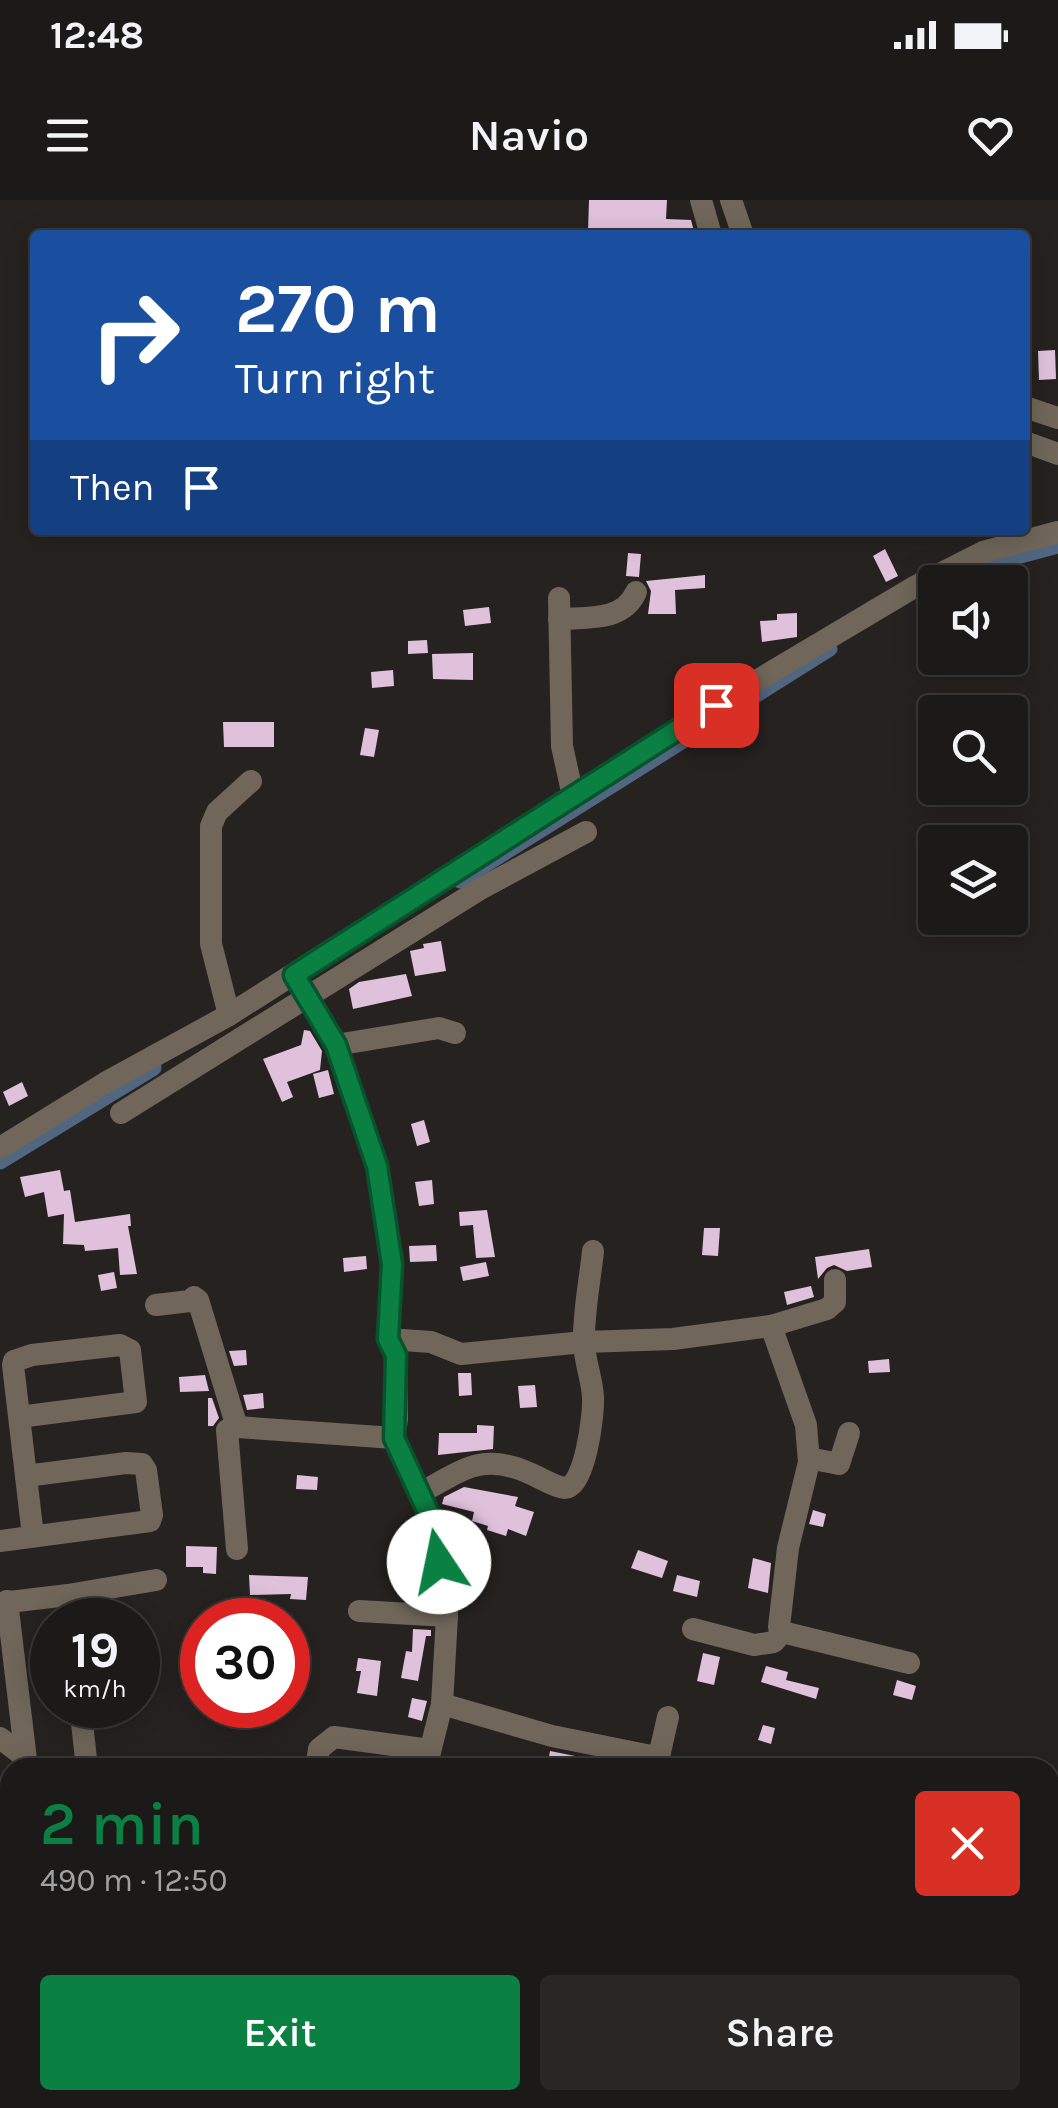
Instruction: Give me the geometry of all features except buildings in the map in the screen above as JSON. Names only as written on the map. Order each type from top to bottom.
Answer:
[{"type":"street","points":[[701,200],[710,230]]},
{"type":"street","points":[[731,200],[741,230]]},
{"type":"street","points":[[1030,409],[1058,418]]},
{"type":"street","points":[[1030,444],[1058,454]]},
{"type":"street","points":[[0,1148],[116,1104],[375,939],[573,796],[916,586],[983,552],[1058,532]]},
{"type":"street","points":[[573,796],[562,746],[559,608],[610,616],[623,610],[636,592]]},
{"type":"street","points":[[229,1015],[211,944],[211,826],[218,812],[251,781]]},
{"type":"street","points":[[375,939],[586,832]]},
{"type":"street","points":[[116,1104],[211,1042],[229,1015],[300,987]]},
{"type":"street","points":[[300,987],[336,1045],[377,1166],[392,1264],[388,1339],[396,1355],[394,1438],[435,1527],[447,1616],[442,1704],[428,1758],[334,1737],[319,1749],[318,1758]]},
{"type":"street","points":[[336,1045],[439,1028],[455,1032]]},
{"type":"street","points":[[422,1492],[470,1466],[488,1461],[518,1468],[563,1488],[579,1480],[594,1398],[584,1342],[593,1251]]},
{"type":"street","points":[[388,1339],[431,1342],[461,1354],[584,1342],[673,1340],[772,1326],[832,1306],[835,1280]]},
{"type":"street","points":[[156,1305],[190,1301],[194,1297],[198,1300],[237,1428]]},
{"type":"street","points":[[772,1326],[806,1425],[809,1462],[788,1548],[779,1620],[782,1632]]},
{"type":"street","points":[[19,1417],[136,1402],[130,1350],[120,1345],[19,1358],[12,1365],[33,1536]]},
{"type":"street","points":[[237,1549],[227,1430],[394,1438]]},
{"type":"street","points":[[809,1462],[840,1464],[848,1433]]},
{"type":"street","points":[[0,1540],[150,1521],[152,1503],[142,1464],[126,1462],[26,1476]]},
{"type":"street","points":[[25,1758],[4,1602],[156,1580]]},
{"type":"street","points":[[360,1611],[447,1616]]},
{"type":"street","points":[[693,1628],[754,1645],[774,1642],[782,1632]]},
{"type":"street","points":[[782,1632],[909,1662]]},
{"type":"street","points":[[442,1704],[552,1736],[651,1756],[660,1752],[668,1718]]},
{"type":"street","points":[[83,1728],[86,1758]]},
{"type":"street","points":[[0,1738],[22,1758]]},
{"type":"waterway","points":[[986,565],[1058,546]]},
{"type":"waterway","points":[[460,881],[830,649]]},
{"type":"waterway","points":[[0,1162],[154,1068]]},
{"type":"route","points":[[439,1562],[435,1527],[394,1438],[396,1355],[388,1339],[392,1264],[377,1166],[336,1045],[294,975],[716,705]]}]
